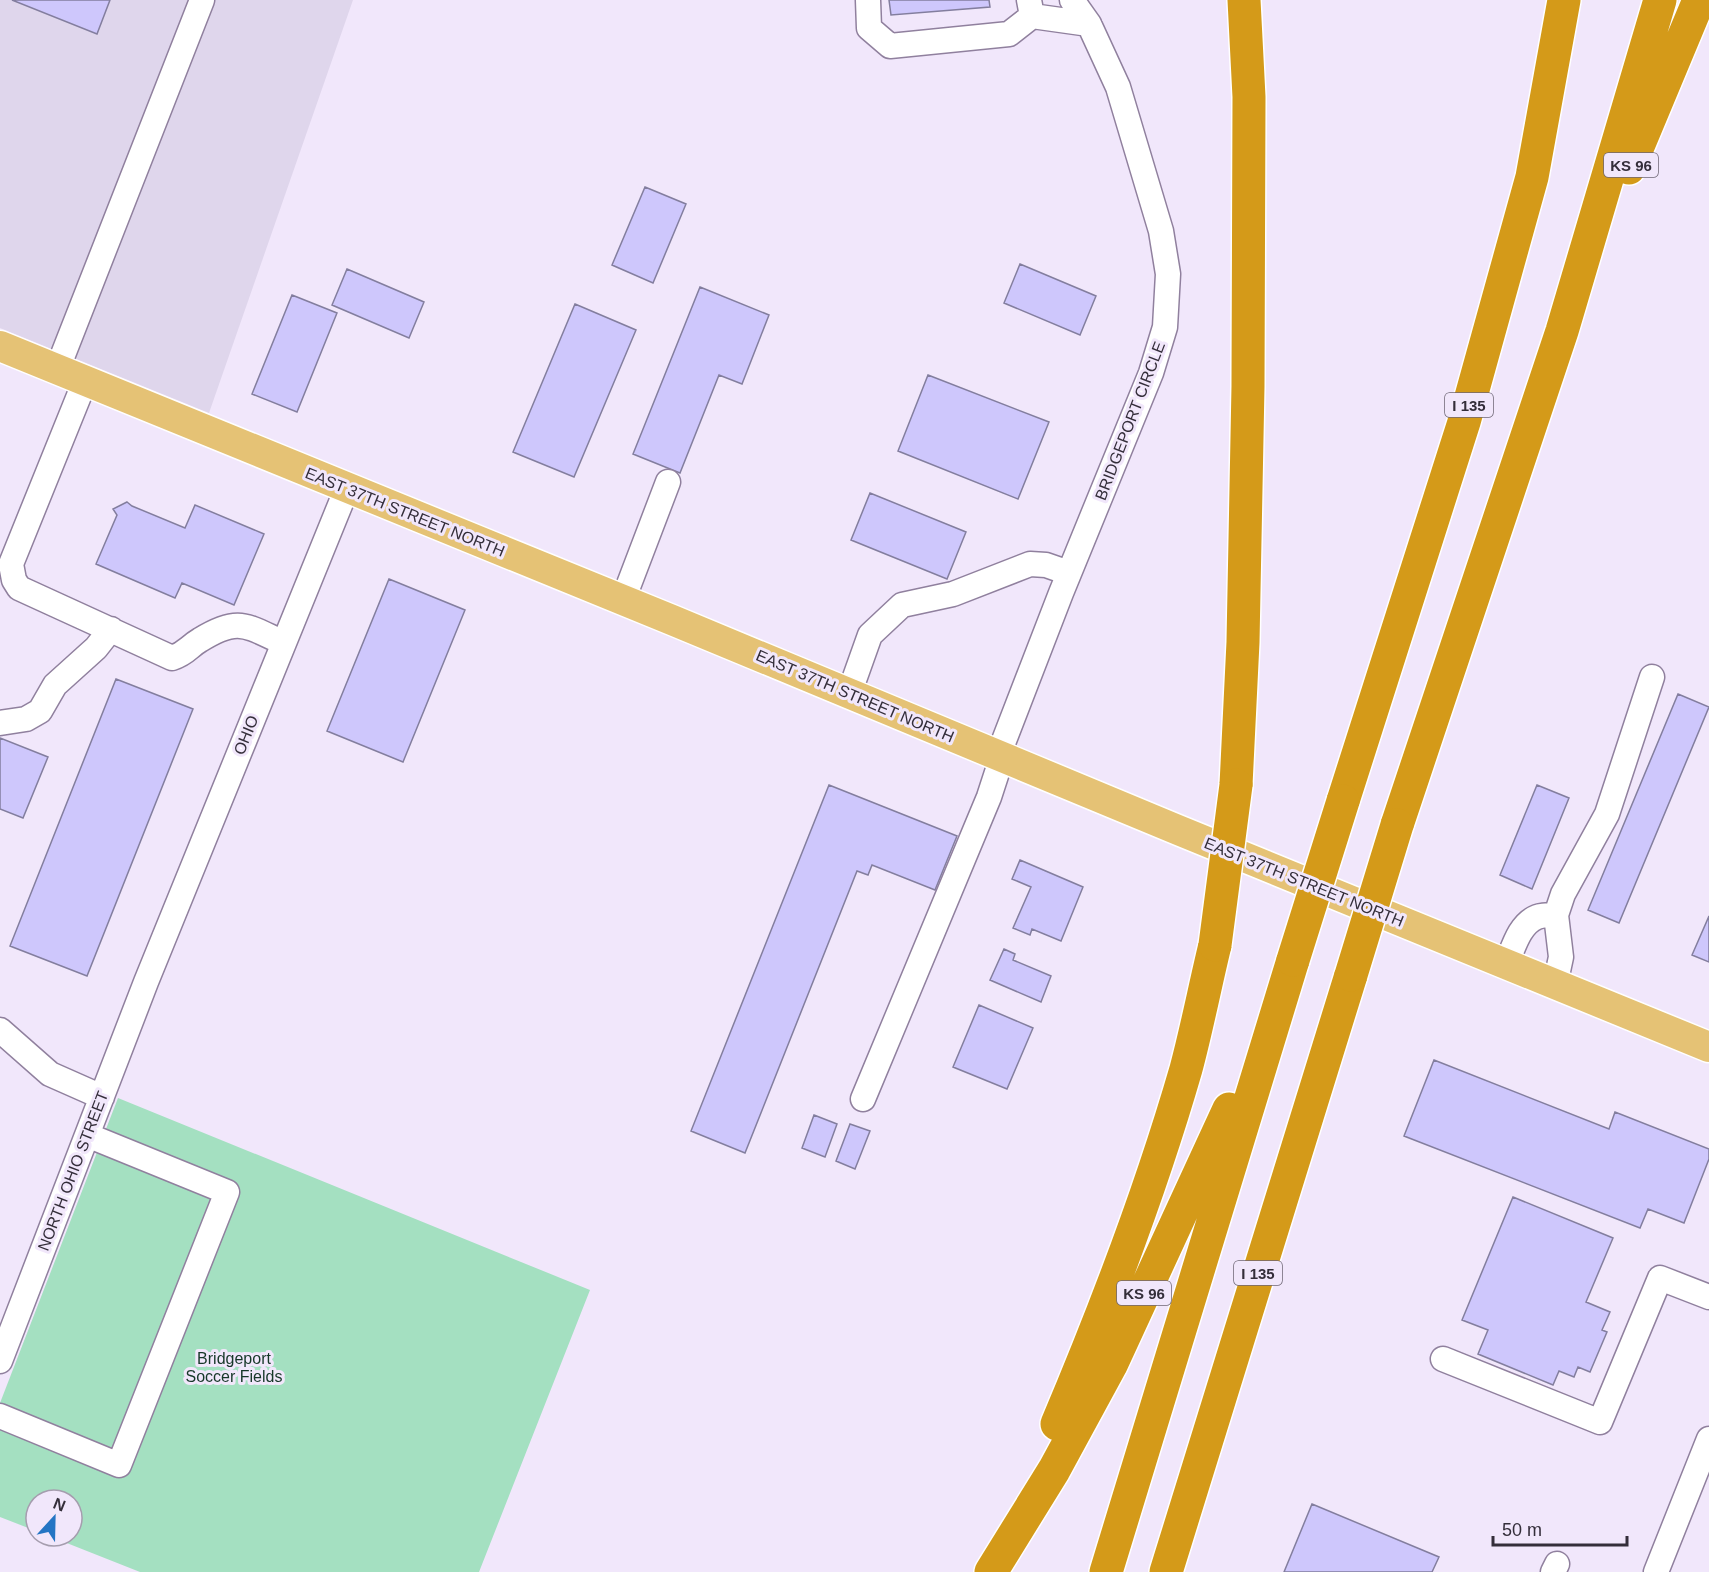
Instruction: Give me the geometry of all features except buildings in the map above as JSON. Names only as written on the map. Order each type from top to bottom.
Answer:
[{"type":"highway","points":[[1015,1533],[1092,1342],[1156,1169],[1186,1067],[1215,945],[1236,785],[1243,642],[1248,374],[1249,98],[1244,0]]},
{"type":"highway","name":"I 135","points":[[1106,1572],[1342,801],[1464,422],[1533,177],[1564,0]]},
{"type":"highway","name":"I 135","points":[[1166,1572],[1396,825],[1562,331],[1660,0]]},
{"type":"highway","name":"KS 96","points":[[1562,331],[1699,0]]},
{"type":"highway","name":"KS 96","points":[[991,1572],[1054,1470],[1111,1365],[1279,1004]]},
{"type":"main road","name":"EAST 37TH STREET NORTH","points":[[0,346],[1709,1047]]},
{"type":"street","points":[[57,370],[202,0]]},
{"type":"street","points":[[868,0],[869,28],[890,46],[1009,34],[1030,8],[1094,33]]},
{"type":"street","name":"BRIDGEPORT CIRCLE","points":[[863,1100],[980,818],[1000,756],[1069,573],[1151,373],[1165,327],[1168,274],[1161,231],[1118,87],[1094,33],[1072,0]]},
{"type":"street","points":[[85,381],[11,564],[14,580],[19,588],[172,658],[184,654],[197,642],[225,626],[244,625],[284,643]]},
{"type":"street","points":[[623,600],[668,482]]},
{"type":"street","name":"OHIO","points":[[146,982],[347,488]]},
{"type":"street","points":[[849,694],[870,635],[902,605],[952,594],[1030,564],[1047,565],[1069,573]]},
{"type":"street","points":[[0,723],[26,719],[40,711],[55,685],[96,648],[111,629]]},
{"type":"street","points":[[1555,985],[1561,957],[1556,915],[1563,894],[1607,814],[1652,677]]},
{"type":"street","points":[[1506,965],[1518,937],[1528,922],[1538,916],[1556,915]]},
{"type":"street","name":"NORTH OHIO STREET","points":[[0,1361],[146,982]]},
{"type":"street","points":[[0,1030],[50,1074],[102,1097]]},
{"type":"street","points":[[0,1416],[119,1465],[227,1192],[87,1134]]},
{"type":"street","points":[[1443,1359],[1600,1422],[1660,1278],[1709,1297]]},
{"type":"street","points":[[1656,1572],[1709,1439]]},
{"type":"shaded area","points":[[0,0],[353,0],[209,413],[0,328]]},
{"type":"green space","name":"Bridgeport Soccer Fields","points":[[118,1098],[590,1290],[479,1572],[140,1572],[79,1548],[84,1548],[84,1488],[24,1488],[24,1526],[0,1517],[0,1403]]}]
